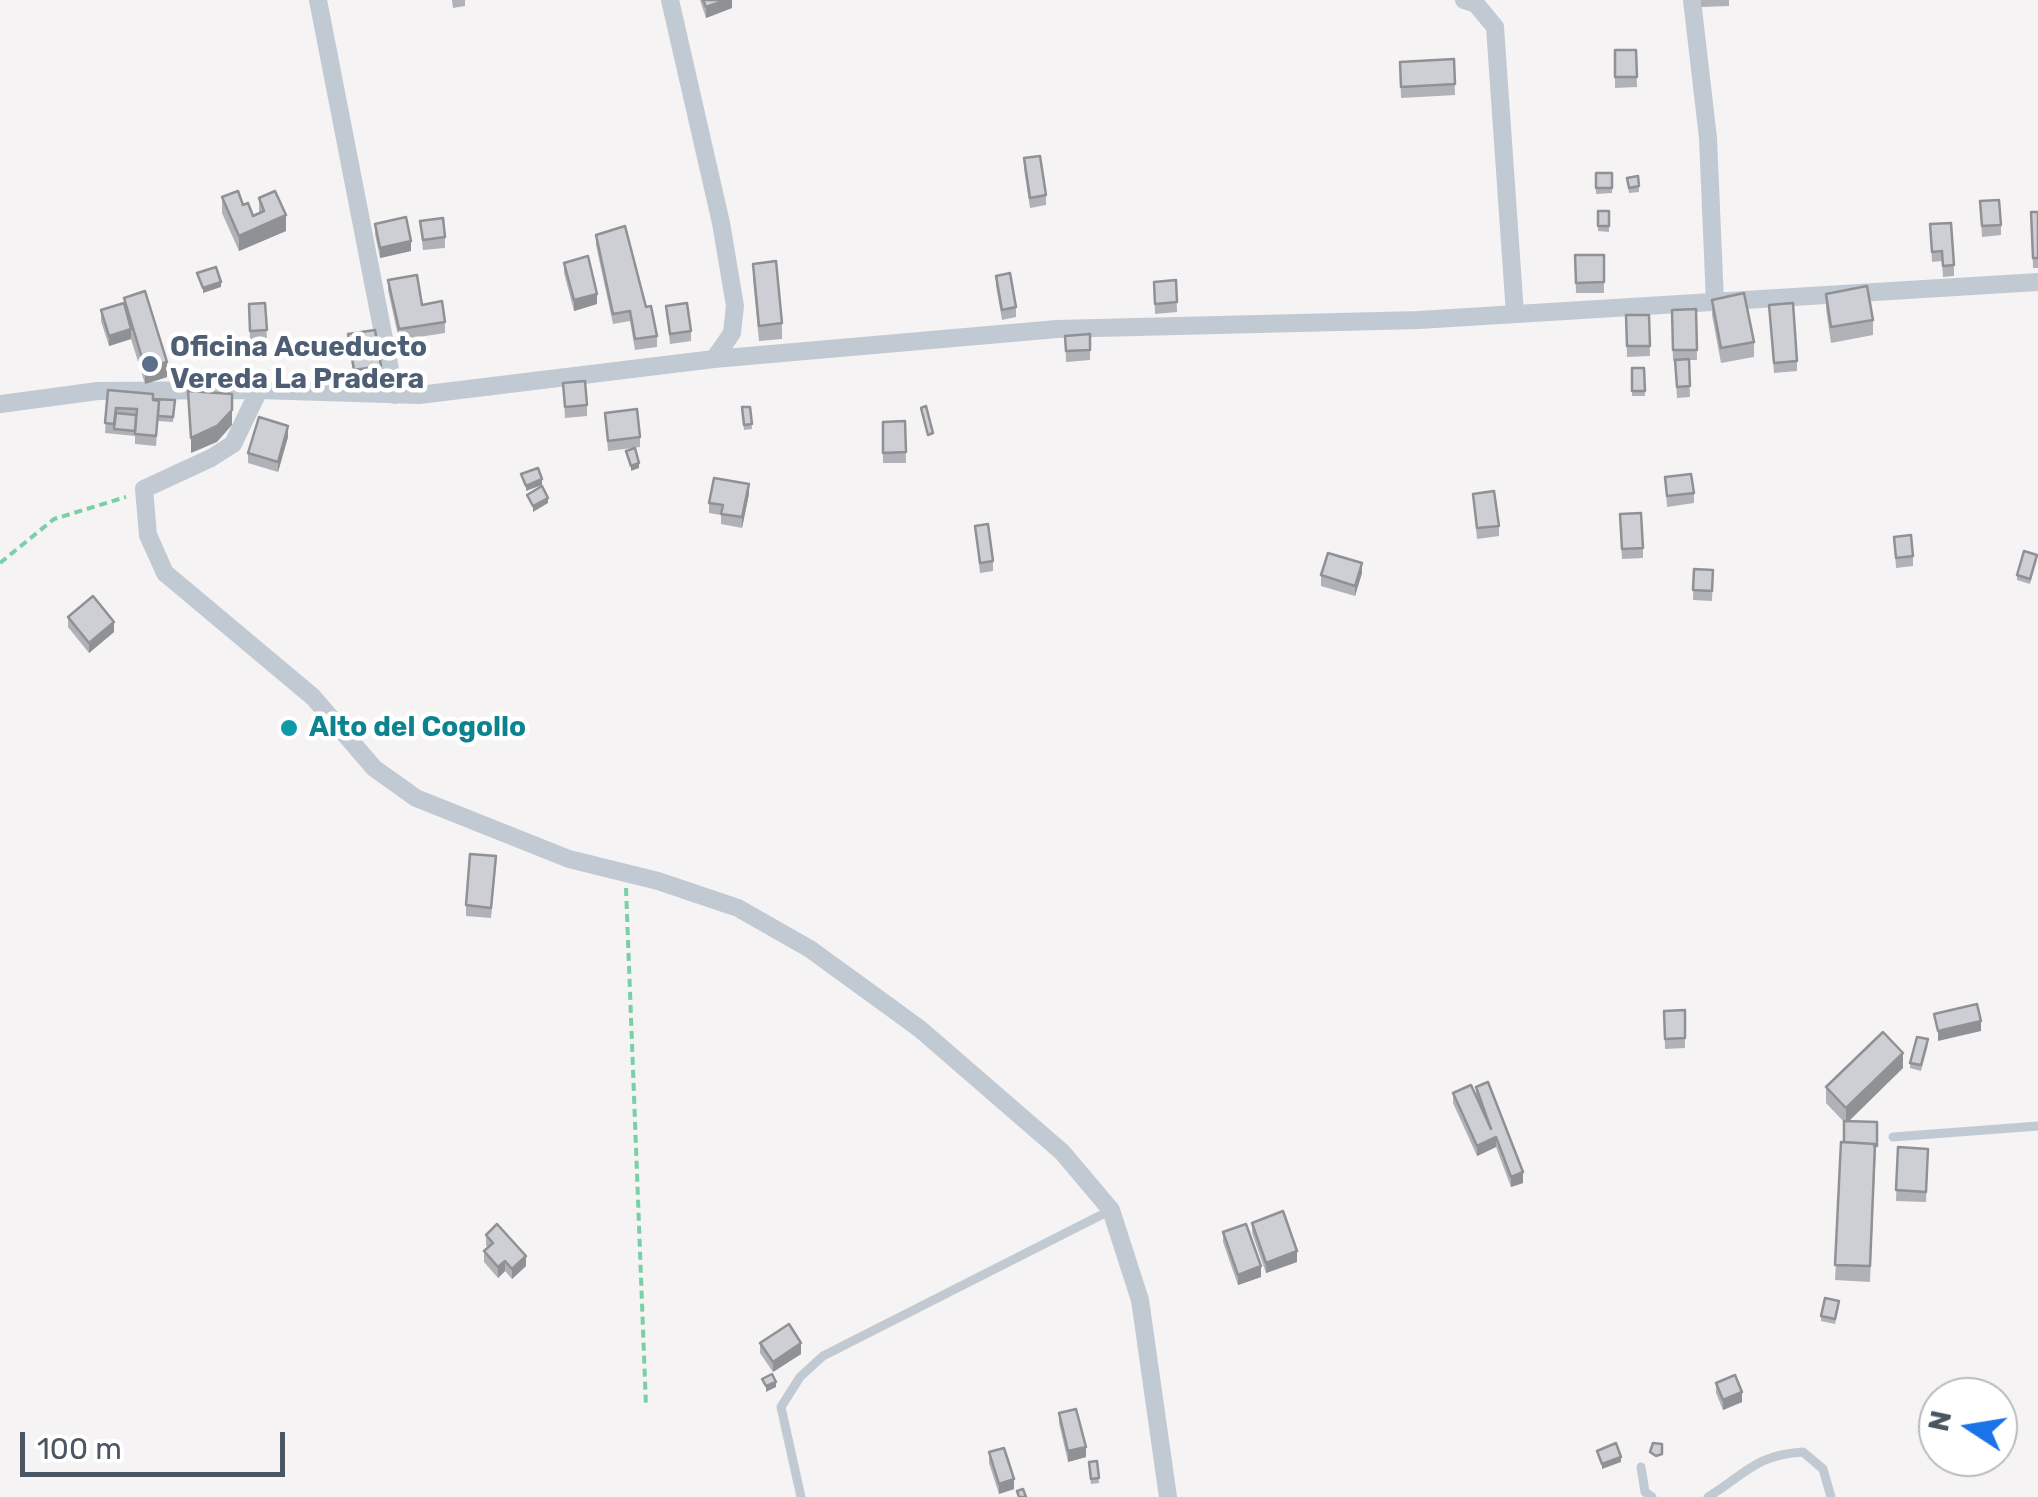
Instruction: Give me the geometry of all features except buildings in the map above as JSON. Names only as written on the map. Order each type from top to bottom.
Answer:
[{"type":"street","points":[[318,0],[395,395]]},
{"type":"street","points":[[670,0],[721,223],[735,306],[732,333],[714,359]]},
{"type":"street","points":[[1464,0],[1476,4],[1495,27],[1515,314]]},
{"type":"street","points":[[1692,0],[1708,138],[1715,302]]},
{"type":"street","points":[[0,404],[98,391],[259,390],[420,396],[714,359],[1057,329],[1419,320],[2038,282]]},
{"type":"street","points":[[259,390],[233,444],[212,458],[144,489],[148,534],[165,572],[313,697],[374,768],[416,798],[569,859],[738,908],[810,949],[934,1042],[1062,1152],[1112,1210],[1140,1300],[1168,1497]]},
{"type":"lane","points":[[1892,1137],[2038,1126]]},
{"type":"lane","points":[[800,1497],[781,1407],[800,1376],[823,1356],[1112,1210]]},
{"type":"lane","points":[[1708,1497],[1757,1462],[1778,1453],[1803,1452],[1823,1470],[1831,1497]]},
{"type":"lane","points":[[1641,1466],[1645,1492],[1652,1497]]},
{"type":"path","points":[[0,563],[54,519],[108,505],[144,489]]},
{"type":"path","points":[[626,874],[646,1408]]},
{"type":"place","name":"Oficina Acueducto Vereda La Pradera","points":[[150,364]]},
{"type":"place","name":"Alto del Cogollo","points":[[289,728]]}]
